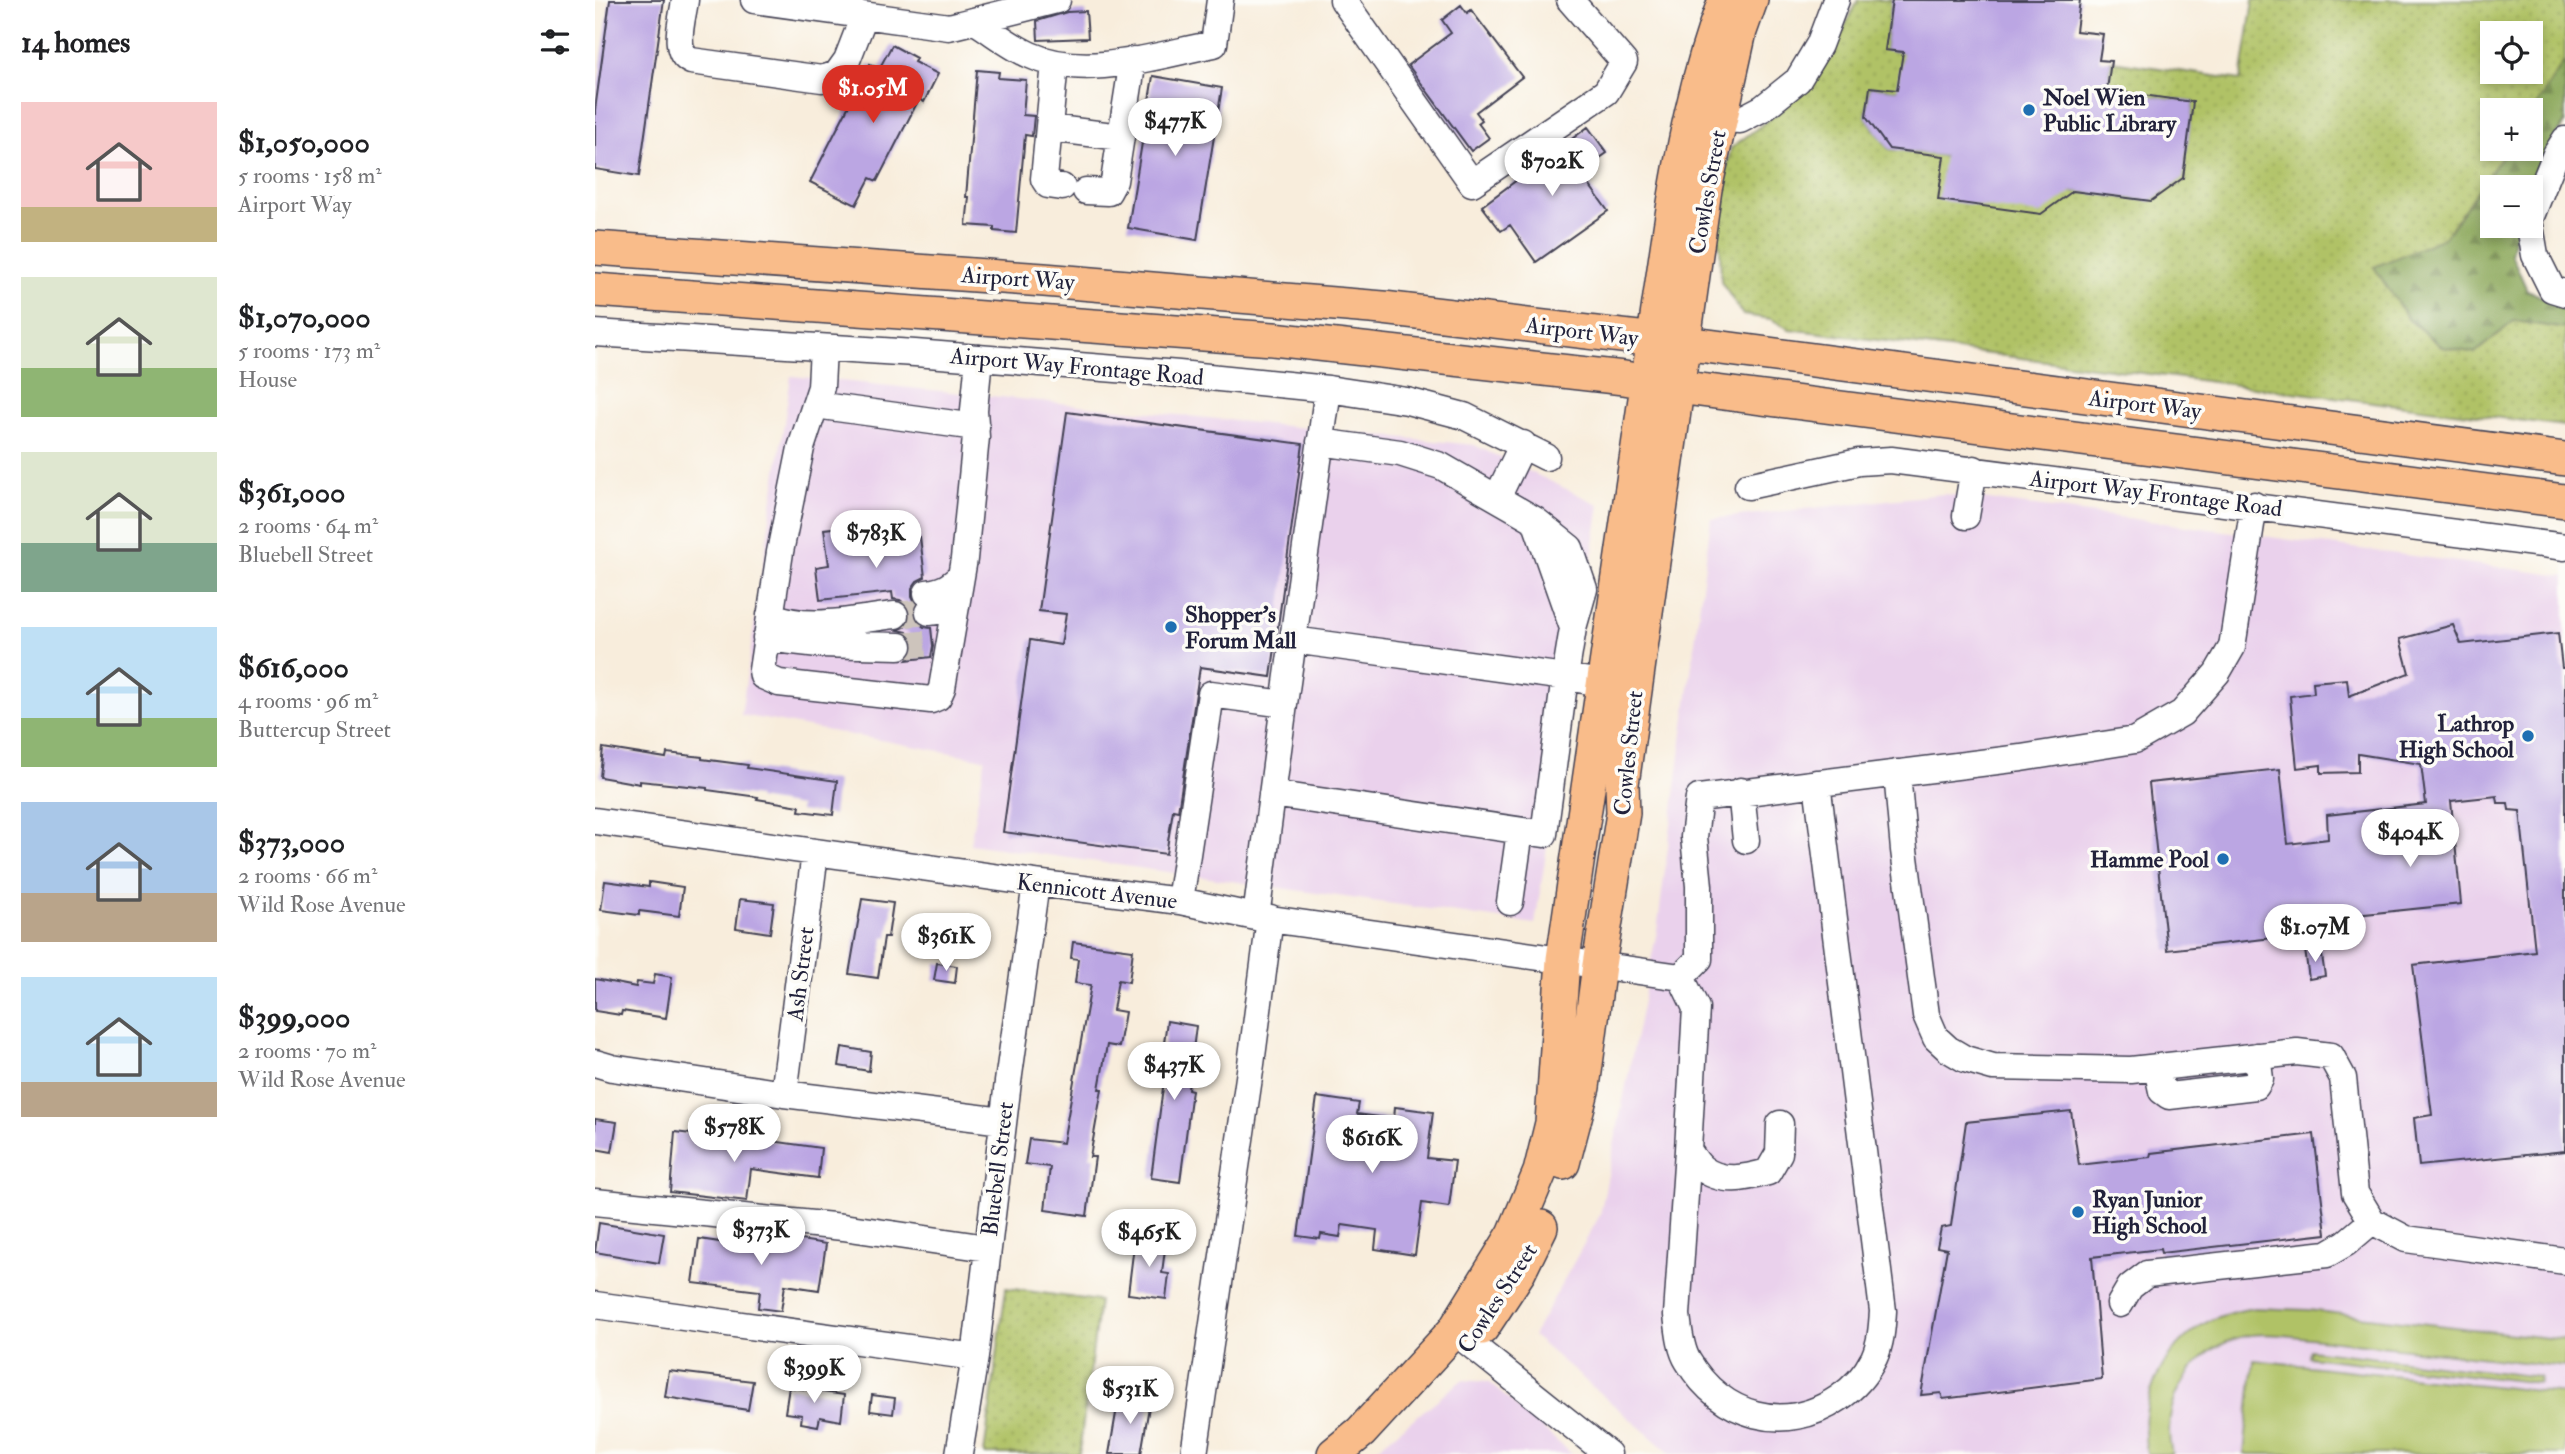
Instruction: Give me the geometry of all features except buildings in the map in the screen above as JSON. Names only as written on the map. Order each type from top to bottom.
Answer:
[{"type":"main road","name":"Cowles Street","points":[[1669,341],[1679,167],[1703,68],[1725,0]]},
{"type":"main road","name":"Cowles Street","points":[[1463,1338],[1514,1234],[1540,1172],[1552,1123],[1563,959],[1619,686],[1669,341],[1740,31],[1751,0]]},
{"type":"main road","name":"Airport Way","points":[[595,248],[933,271],[1328,304],[1669,341],[2565,459]]},
{"type":"main road","name":"Airport Way","points":[[595,290],[1273,339],[1662,384],[2565,501]]},
{"type":"main road","name":"Cowles Street","points":[[1463,1338],[1519,1272],[1539,1231],[1558,1182],[1583,1087],[1623,813],[1619,686]]},
{"type":"main road","points":[[1333,1454],[1361,1432],[1463,1338]]},
{"type":"street","points":[[685,0],[679,49],[683,57],[691,61],[822,79],[837,74],[847,60],[864,16]]},
{"type":"street","points":[[754,0],[949,27],[1057,0]]},
{"type":"street","points":[[975,21],[1029,55],[1055,63],[1091,66],[1214,44],[1220,0]]},
{"type":"street","points":[[1343,0],[1472,183],[1606,92],[1625,62],[1570,0]]},
{"type":"street","points":[[1720,119],[1740,120],[1762,108],[1798,80],[1819,46],[1836,0]]},
{"type":"street","points":[[1055,63],[1044,179],[1048,185],[1108,192],[1114,181],[1133,60]]},
{"type":"street","points":[[1049,128],[1121,137]]},
{"type":"street","points":[[2543,187],[2565,140]]},
{"type":"street","points":[[2532,238],[2535,255],[2551,289],[2565,293]]},
{"type":"street","name":"Airport Way Frontage Road","points":[[595,333],[1179,374],[1328,389],[1407,401],[1464,416],[1535,451],[1497,498]]},
{"type":"street","points":[[824,348],[821,387],[801,448],[769,618],[762,670],[764,676],[779,683],[930,701],[938,697],[942,688],[942,618],[976,428],[974,410],[979,358]]},
{"type":"street","points":[[1194,1454],[1253,1055],[1272,794],[1328,389]]},
{"type":"street","points":[[815,405],[976,428]]},
{"type":"street","points":[[1272,794],[1544,834],[1573,628],[1535,520],[1441,466],[1412,457],[1320,442]]},
{"type":"street","name":"Airport Way Frontage Road","points":[[1748,486],[1859,462],[1891,460],[2565,547]]},
{"type":"street","points":[[1966,516],[1974,469]]},
{"type":"street","points":[[1818,783],[1883,1311],[1881,1339],[1874,1358],[1861,1379],[1827,1406],[1803,1416],[1776,1419],[1734,1408],[1705,1384],[1686,1360],[1679,1339],[1677,1315],[1696,1008],[1681,977],[1699,959],[1699,886],[1694,836],[1699,798],[1741,791],[2021,758],[2135,740],[2182,713],[2217,673],[2232,647],[2254,505]]},
{"type":"street","points":[[769,618],[792,606],[896,626]]},
{"type":"street","points":[[769,618],[803,638],[896,626]]},
{"type":"street","points":[[769,618],[819,644],[896,626]]},
{"type":"street","points":[[1293,640],[1619,686]]},
{"type":"street","points":[[1180,901],[1211,694],[1284,704]]},
{"type":"street","points":[[1897,773],[1904,850],[1926,1015],[1936,1038],[1948,1049],[1965,1059],[1993,1067],[2131,1070],[2297,1052],[2331,1056],[2343,1078],[2355,1192],[2372,1221],[2406,1238],[2565,1261]]},
{"type":"street","points":[[1741,791],[1746,840]]},
{"type":"street","name":"Kennicott Avenue","points":[[595,821],[1180,901],[1263,917],[1681,977]]},
{"type":"street","points":[[1510,902],[1520,831]]},
{"type":"street","name":"Ash Street","points":[[784,1094],[815,853]]},
{"type":"street","name":"Bluebell Street","points":[[959,1454],[975,1357],[1035,883]]},
{"type":"street","points":[[595,1063],[612,1068],[784,1094],[1003,1121]]},
{"type":"street","points":[[1688,1150],[1702,1168],[1720,1176],[1741,1180],[1767,1172],[1779,1153],[1780,1124]]},
{"type":"street","points":[[595,1202],[843,1227],[987,1248]]},
{"type":"street","points":[[2120,1304],[2130,1287],[2147,1274],[2327,1254],[2346,1243],[2372,1221]]},
{"type":"street","points":[[595,1305],[975,1357]]},
{"type":"street","points":[[1463,1338],[1608,1454]]},
{"type":"shaded area","points":[[791,376],[1474,445],[1600,505],[1535,924],[970,844],[985,759],[741,715]]},
{"type":"shaded area","points":[[1944,494],[2565,576],[2565,1454],[1671,1454],[1533,1336],[1600,1215],[1657,931],[1711,519]]},
{"type":"shaded area","points":[[1462,1380],[1488,1382],[1572,1454],[1370,1454]]},
{"type":"green space","points":[[1858,0],[1892,0],[1885,49],[1916,54],[1897,90],[1870,87],[1866,117],[1889,149],[1944,156],[2073,191],[2151,201],[2182,178],[2193,102],[2107,90],[2111,61],[2241,80],[2253,0],[2565,0],[2565,60],[2541,98],[2480,98],[2480,161],[2499,161],[2489,175],[2480,175],[2480,187],[2444,238],[2374,267],[2408,319],[2442,347],[2475,353],[2514,321],[2565,329],[2565,426],[1789,329],[1771,319],[1743,315],[1721,282],[1720,245],[1712,242],[1731,148],[1788,105],[1829,58]]},
{"type":"green space","points":[[2565,60],[2565,122],[2543,159],[2543,98],[2541,98]]},
{"type":"green space","points":[[2499,161],[2542,161],[2533,175],[2489,175]]},
{"type":"green space","points":[[2480,187],[2480,238],[2514,238],[2511,254],[2527,290],[2565,308],[2565,329],[2514,321],[2475,353],[2442,347],[2408,319],[2231,255],[2444,238]]},
{"type":"green space","points":[[1006,1288],[1099,1301],[1079,1454],[984,1454]]},
{"type":"green space","points":[[2254,1308],[2308,1310],[2565,1340],[2565,1367],[2283,1335],[2246,1336],[2218,1347],[2203,1357],[2191,1370],[2174,1401],[2170,1418],[2172,1454],[2147,1454],[2145,1435],[2149,1399],[2163,1365],[2174,1350],[2202,1325],[2227,1314]]},
{"type":"green space","points":[[2310,1350],[2540,1377],[2539,1383],[2309,1357]]},
{"type":"green space","points":[[2254,1360],[2565,1394],[2565,1454],[2244,1454]]},
{"type":"tunnel","points":[[895,615],[929,612]]},
{"type":"tunnel","points":[[899,646],[933,643]]},
{"type":"place","name":"Noel Wien Public Library","points":[[2029,110]]},
{"type":"place","name":"Shopper's Forum Mall","points":[[1171,627]]},
{"type":"place","name":"Lathrop High School","points":[[2528,736]]},
{"type":"place","name":"Hamme Pool","points":[[2223,859]]},
{"type":"place","name":"Ryan Junior High School","points":[[2078,1212]]}]
